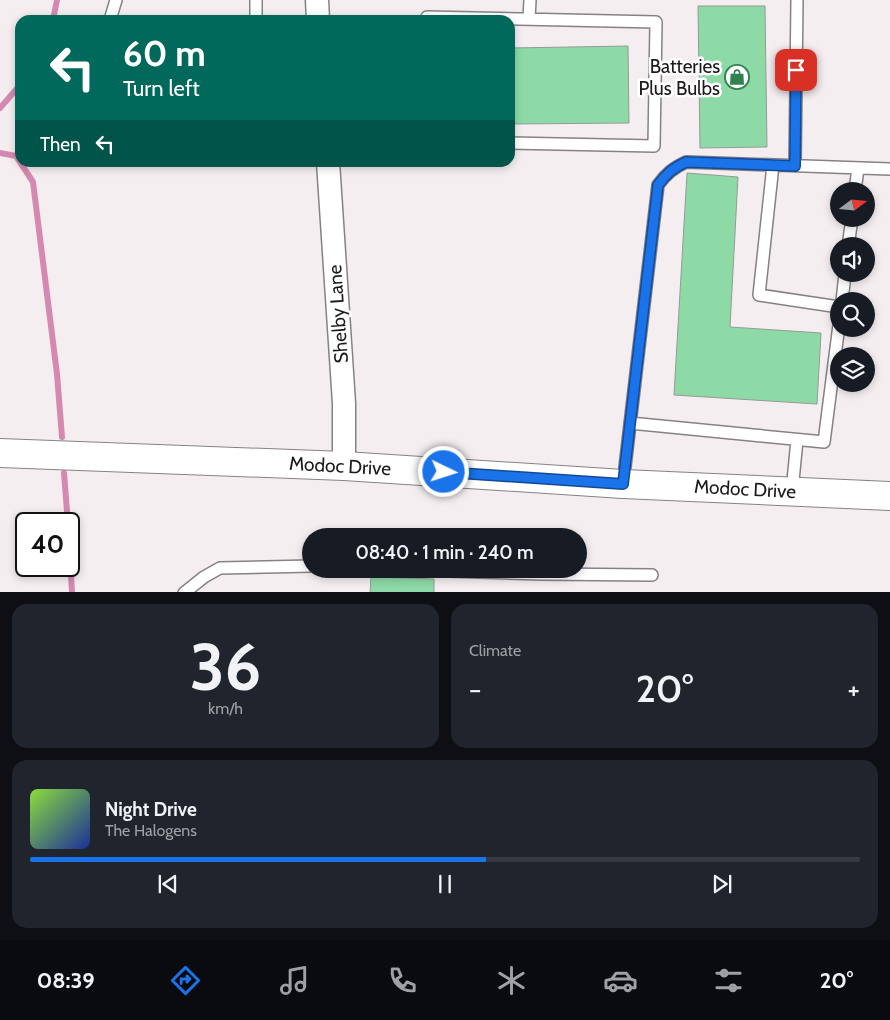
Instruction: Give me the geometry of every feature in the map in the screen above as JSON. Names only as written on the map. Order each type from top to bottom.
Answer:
[{"type":"street","points":[[317,0],[318,15]]},
{"type":"street","name":"Shelby Lane","points":[[328,167],[344,403],[344,466]]},
{"type":"street","name":"Modoc Drive","points":[[0,453],[344,466],[623,484],[890,496]]},
{"type":"lane","points":[[112,15],[116,0]]},
{"type":"lane","points":[[256,0],[256,15]]},
{"type":"lane","points":[[529,19],[530,0]]},
{"type":"lane","points":[[795,166],[797,0]]},
{"type":"lane","points":[[515,19],[656,22],[654,146],[515,143]]},
{"type":"lane","points":[[623,484],[658,185],[670,171],[686,162],[890,169]]},
{"type":"lane","points":[[773,165],[759,296],[830,306]]},
{"type":"lane","points":[[856,182],[858,168]]},
{"type":"lane","points":[[630,423],[824,442],[837,337]]},
{"type":"lane","points":[[792,492],[797,440]]},
{"type":"lane","points":[[184,592],[220,568],[302,566]]},
{"type":"lane","points":[[587,574],[652,575]]},
{"type":"building","points":[[698,6],[765,6],[767,147],[700,148]]},
{"type":"building","points":[[628,46],[629,123],[515,124],[515,48]]},
{"type":"building","points":[[687,173],[738,177],[730,327],[821,333],[817,404],[674,395]]},
{"type":"building","points":[[371,578],[434,579],[434,592],[370,592]]},
{"type":"waterway","points":[[54,15],[57,0]]},
{"type":"waterway","points":[[0,108],[15,91]]},
{"type":"waterway","points":[[0,153],[15,156]]},
{"type":"waterway","points":[[23,167],[33,182],[57,374],[62,437]]},
{"type":"waterway","points":[[64,473],[67,512]]},
{"type":"waterway","points":[[71,577],[72,592]]},
{"type":"place","name":"Batteries Plus Bulbs","points":[[737,77]]},
{"type":"route","points":[[444,472],[623,484],[658,185],[674,167],[686,162],[795,166],[796,70]]}]
